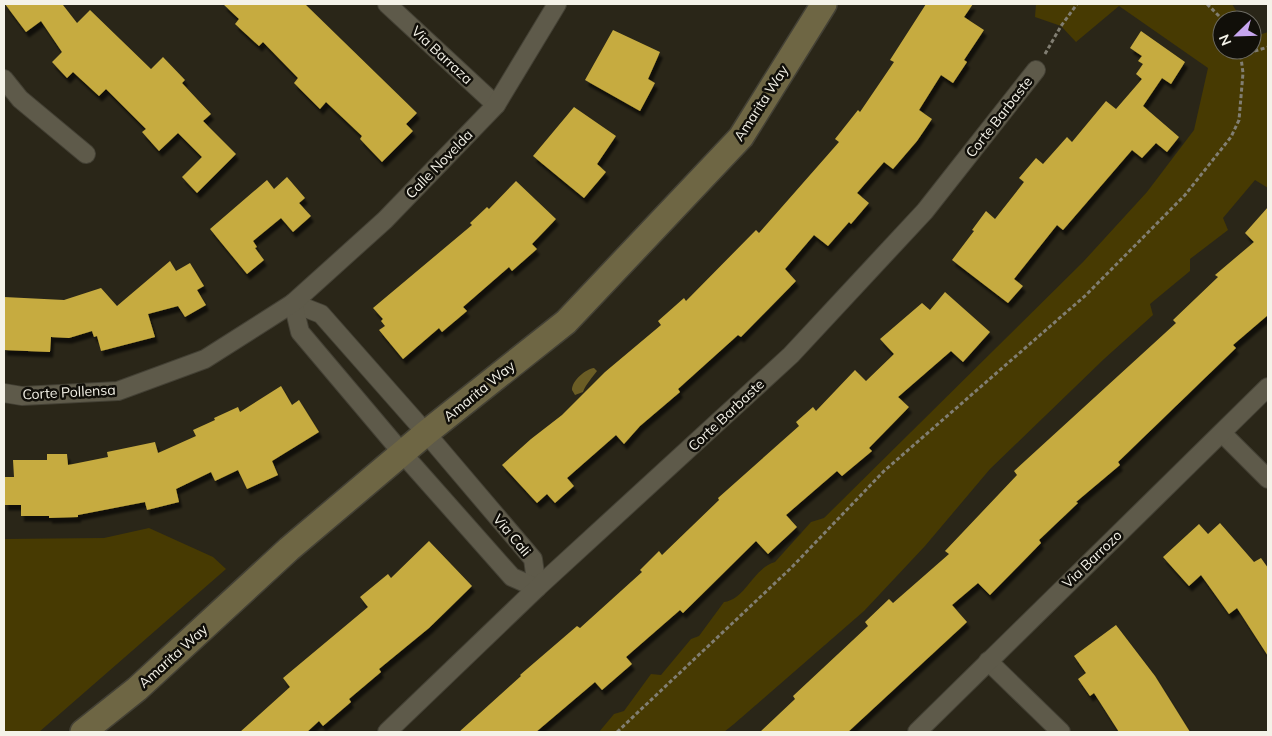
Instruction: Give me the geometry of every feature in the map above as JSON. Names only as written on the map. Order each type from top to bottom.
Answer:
[{"type":"street","name":"Via Barraza","points":[[387,4],[496,106]]},
{"type":"street","name":"Calle Novelda","points":[[293,303],[385,220],[496,106],[557,4]]},
{"type":"street","name":"Amarita Way","points":[[83,732],[137,688],[289,549],[426,433],[566,322],[741,137],[824,4]]},
{"type":"street","name":"Corte Barbaste","points":[[387,732],[537,588],[791,355],[925,210],[1036,70]]},
{"type":"street","points":[[4,79],[20,99],[86,154]]},
{"type":"street","name":"Via Cali","points":[[293,303],[321,314],[426,433],[533,559],[537,588]]},
{"type":"street","name":"Via Cali","points":[[293,303],[300,332],[403,454],[512,577],[537,588]]},
{"type":"street","name":"Corte Pollensa","points":[[4,393],[22,396],[118,391],[205,359],[293,303]]},
{"type":"street","name":"Via Barrozo","points":[[917,732],[1268,387]]},
{"type":"street","points":[[1222,433],[1268,479]]},
{"type":"street","points":[[988,661],[1061,732]]},
{"type":"path","points":[[1036,70],[1061,26],[1077,4]]},
{"type":"path","points":[[616,732],[791,568],[884,471],[1086,295],[1185,195],[1231,137],[1239,120],[1242,60]]},
{"type":"shaded area","points":[[1036,4],[1232,4],[1236,10],[1212,10],[1212,60],[1262,60],[1262,34],[1268,32],[1268,188],[1255,180],[1223,218],[1228,230],[1190,259],[1190,271],[1150,304],[1153,315],[1104,359],[990,469],[925,546],[864,611],[734,724],[724,732],[599,732],[614,714],[624,711],[651,674],[661,675],[691,639],[699,636],[724,602],[732,600],[744,590],[761,570],[775,562],[811,522],[824,518],[1083,262],[1147,192],[1194,130],[1208,68],[1119,6],[1076,42],[1061,26],[1035,17]]},
{"type":"shaded area","points":[[594,368],[597,371],[583,392],[575,395],[572,390],[574,382],[584,373]]},
{"type":"shaded area","points":[[149,528],[213,557],[226,569],[39,732],[4,732],[4,539],[104,538]]},
{"type":"building","points":[[5,4],[65,4],[63,5],[77,23],[90,10],[151,69],[163,57],[185,80],[182,83],[211,114],[203,121],[236,154],[197,193],[182,177],[202,157],[178,133],[159,151],[142,132],[146,129],[106,89],[99,96],[73,72],[67,78],[52,62],[62,52],[41,21],[26,32]]},
{"type":"building","points":[[223,4],[305,4],[417,113],[406,124],[413,131],[382,162],[360,139],[362,136],[326,102],[320,109],[294,83],[298,78],[263,42],[259,46],[235,24],[239,19]]},
{"type":"building","points":[[926,4],[973,4],[964,17],[984,30],[964,60],[967,62],[953,83],[941,75],[919,110],[932,119],[917,141],[893,169],[884,162],[857,193],[869,203],[828,246],[814,235],[785,269],[796,281],[741,337],[738,335],[678,389],[680,392],[640,426],[624,444],[616,435],[567,478],[574,486],[555,503],[547,494],[537,503],[502,465],[562,415],[605,372],[661,325],[658,321],[684,298],[686,301],[756,230],[759,233],[839,142],[835,139],[858,110],[860,112],[894,62],[890,60]]},
{"type":"building","points":[[613,30],[660,52],[648,79],[655,83],[640,111],[585,80]]},
{"type":"building","points":[[1141,31],[1185,62],[1171,84],[1162,78],[1143,106],[1179,137],[1167,152],[1156,143],[1142,158],[1132,150],[1063,230],[1057,225],[1014,279],[1023,286],[1008,303],[952,260],[974,231],[972,230],[986,211],[995,219],[1024,182],[1019,178],[1036,158],[1043,164],[1067,137],[1072,142],[1106,101],[1116,109],[1142,79],[1136,74],[1143,64],[1138,61],[1142,56],[1130,48]]},
{"type":"building","points":[[574,107],[616,136],[597,164],[606,172],[584,198],[533,156]]},
{"type":"building","points":[[287,177],[305,198],[299,203],[311,216],[293,232],[281,218],[253,241],[257,247],[255,248],[264,260],[247,274],[210,229],[267,180],[274,189]]},
{"type":"building","points":[[516,181],[556,219],[532,244],[537,249],[512,271],[509,267],[463,307],[467,311],[442,332],[439,328],[403,359],[379,330],[385,326],[381,321],[383,319],[373,308],[472,225],[470,223],[487,207],[489,209]]},
{"type":"building","points":[[1268,207],[1268,315],[1233,345],[1236,348],[1118,462],[1120,465],[1076,502],[1078,503],[1039,540],[1041,543],[990,595],[978,583],[952,605],[967,622],[848,732],[760,732],[795,699],[793,696],[868,626],[865,622],[889,599],[893,603],[949,554],[945,551],[1017,475],[1014,471],[1176,323],[1173,320],[1218,277],[1215,275],[1254,242],[1245,233]]},
{"type":"building","points":[[170,261],[176,271],[190,263],[204,286],[197,290],[206,305],[185,317],[178,306],[148,314],[155,337],[101,351],[97,336],[94,337],[92,331],[69,338],[51,337],[50,352],[4,350],[4,297],[64,300],[101,288],[117,306]]},
{"type":"building","points":[[945,292],[990,332],[963,362],[951,351],[898,397],[909,407],[869,448],[872,451],[842,476],[837,471],[786,515],[797,527],[768,554],[756,541],[683,613],[680,610],[626,657],[632,664],[602,690],[595,682],[536,732],[459,732],[520,675],[577,626],[580,628],[642,572],[640,570],[659,551],[662,555],[719,500],[718,498],[799,426],[796,422],[813,407],[816,411],[855,370],[866,381],[894,354],[880,339],[922,303],[930,310]]},
{"type":"building","points":[[281,386],[292,405],[299,400],[319,432],[272,461],[278,475],[247,489],[238,470],[215,481],[211,472],[176,489],[179,502],[147,510],[145,502],[78,515],[78,517],[49,518],[49,516],[21,516],[21,505],[5,505],[5,477],[14,477],[13,460],[47,460],[47,454],[67,454],[68,465],[108,457],[107,452],[155,442],[158,453],[196,436],[193,430],[215,420],[214,418],[238,407],[240,412]]},
{"type":"building","points":[[1220,523],[1254,562],[1261,558],[1268,568],[1268,656],[1237,608],[1229,614],[1201,575],[1189,586],[1163,557],[1199,524],[1208,534]]},
{"type":"building","points":[[429,541],[472,586],[429,628],[379,669],[381,672],[349,699],[351,702],[323,726],[319,721],[307,732],[240,732],[290,687],[283,678],[368,607],[360,597],[388,574],[391,578]]},
{"type":"building","points":[[1116,625],[1155,676],[1190,732],[1119,732],[1094,693],[1090,696],[1078,679],[1086,673],[1074,656]]}]
